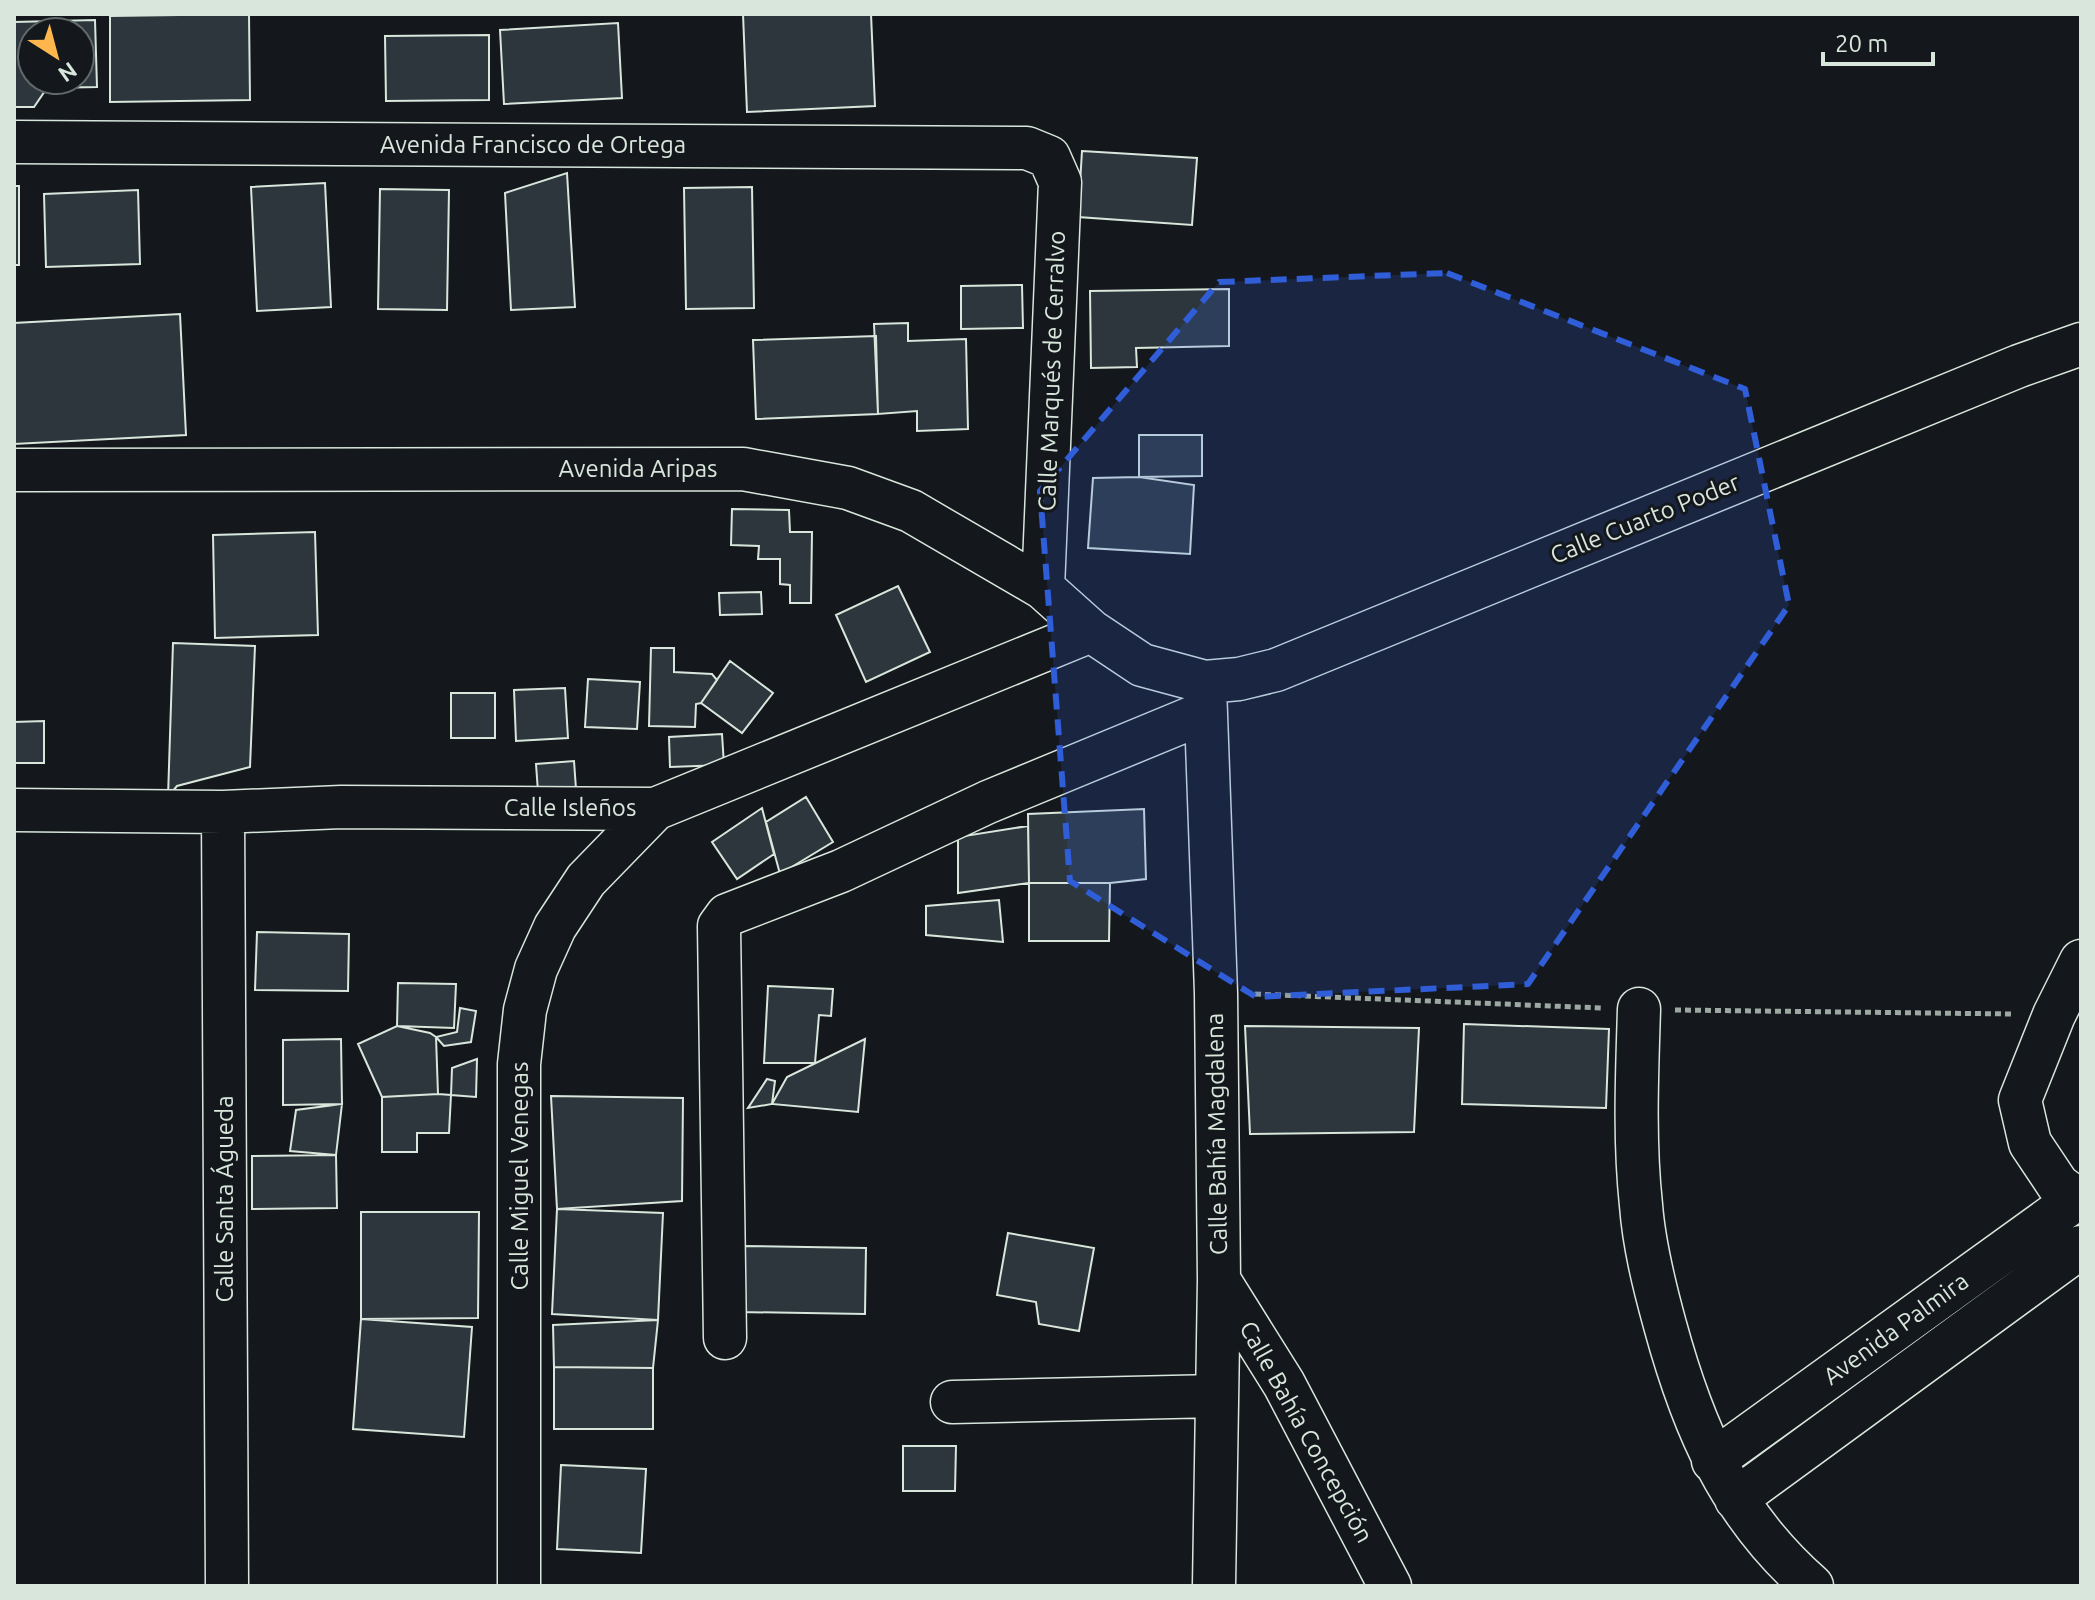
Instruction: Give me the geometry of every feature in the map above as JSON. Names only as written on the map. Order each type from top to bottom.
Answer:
[{"type":"street","name":"Avenida Francisco de Ortega","points":[[14,142],[1027,148],[1049,157]]},
{"type":"street","name":"Calle Marqués de Cerralvo","points":[[1043,588],[1060,182],[1049,157]]},
{"type":"street","name":"Calle Cuarto Poder","points":[[1206,697],[1239,679],[1276,670],[2019,366],[2081,344]]},
{"type":"street","name":"Avenida Aripas","points":[[14,470],[743,469],[848,488],[911,511],[1043,588],[1091,631],[1142,665],[1206,697]]},
{"type":"street","name":"Calle Isleños","points":[[14,810],[223,812],[341,807],[655,809],[1091,631]]},
{"type":"street","name":"Calle Bahía Magdalena","points":[[1206,697],[1216,993],[1219,1280],[1214,1586]]},
{"type":"street","points":[[725,1338],[719,926],[727,915],[841,871],[1206,697]]},
{"type":"street","name":"Calle Miguel Venegas","points":[[519,1586],[519,1064],[525,1010],[536,969],[555,927],[586,880],[655,809]]},
{"type":"street","name":"Calle Santa Águeda","points":[[223,812],[227,1586]]},
{"type":"street","points":[[2078,1201],[2058,1185],[2030,1143],[2020,1100],[2054,1015],[2081,961]]},
{"type":"street","points":[[1639,1009],[1636,1131],[1641,1207],[1654,1283],[1676,1368],[1713,1461],[1736,1499],[1781,1557],[1812,1586]]},
{"type":"street","name":"Avenida Palmira","points":[[1713,1461],[2078,1201]]},
{"type":"street","name":"Avenida Palmira","points":[[1736,1499],[2081,1247]]},
{"type":"street","name":"Calle Bahía Concepción","points":[[1219,1280],[1284,1384],[1390,1586]]},
{"type":"street","points":[[952,1402],[1217,1396]]},
{"type":"highlighted area","points":[[1447,273],[1745,389],[1789,605],[1528,984],[1256,997],[1070,881],[1040,491],[1219,282]]},
{"type":"building","points":[[249,14],[250,100],[110,102],[110,16]]},
{"type":"building","points":[[743,14],[871,14],[875,106],[747,112]]},
{"type":"building","points":[[16,22],[16,96],[42,96],[34,107],[14,107]]},
{"type":"building","points":[[618,23],[622,98],[504,104],[500,30]]},
{"type":"building","points":[[489,35],[489,100],[386,101],[385,36]]},
{"type":"building","points":[[1082,151],[1197,158],[1192,225],[1078,217]]},
{"type":"building","points":[[567,173],[575,307],[511,310],[505,193]]},
{"type":"building","points":[[325,183],[331,307],[257,311],[251,187]]},
{"type":"building","points":[[14,186],[19,186],[19,265],[14,265]]},
{"type":"building","points":[[752,187],[754,308],[686,309],[684,188]]},
{"type":"building","points":[[380,189],[449,190],[447,310],[378,309]]},
{"type":"building","points":[[138,190],[140,264],[46,267],[44,194]]},
{"type":"building","points":[[1022,285],[1023,328],[961,329],[961,286]]},
{"type":"building","points":[[1229,289],[1229,346],[1136,348],[1137,367],[1091,368],[1090,291]]},
{"type":"building","points":[[180,314],[186,435],[14,444],[14,323]]},
{"type":"building","points":[[908,323],[908,341],[966,339],[968,429],[917,431],[917,411],[878,414],[874,324]]},
{"type":"building","points":[[876,336],[878,414],[756,419],[753,340]]},
{"type":"building","points":[[1139,435],[1202,435],[1202,476],[1139,477]]},
{"type":"building","points":[[1139,477],[1194,485],[1190,554],[1088,548],[1093,478]]},
{"type":"building","points":[[732,509],[789,510],[790,532],[812,532],[811,603],[790,603],[790,585],[780,584],[780,559],[758,559],[759,546],[731,545]]},
{"type":"building","points":[[315,532],[318,635],[215,638],[213,535]]},
{"type":"building","points":[[898,586],[930,652],[866,682],[836,615]]},
{"type":"building","points":[[761,592],[762,614],[720,615],[719,593]]},
{"type":"building","points":[[173,643],[255,646],[250,767],[177,786],[168,797]]},
{"type":"building","points":[[651,648],[674,648],[674,672],[712,674],[717,680],[701,703],[696,704],[695,727],[649,726]]},
{"type":"building","points":[[730,661],[773,693],[742,733],[701,703]]},
{"type":"building","points":[[588,679],[640,682],[637,729],[585,727]]},
{"type":"building","points":[[565,688],[568,738],[516,741],[514,690]]},
{"type":"building","points":[[451,693],[495,693],[495,738],[451,738]]},
{"type":"building","points":[[44,721],[44,763],[14,763],[14,722]]},
{"type":"building","points":[[722,734],[724,765],[670,767],[669,737]]},
{"type":"building","points":[[574,761],[576,789],[538,792],[536,764]]},
{"type":"building","points":[[806,797],[833,842],[780,874],[766,822]]},
{"type":"building","points":[[762,808],[774,854],[737,879],[712,842]]},
{"type":"building","points":[[1144,809],[1146,879],[1110,883],[1029,883],[1028,814]]},
{"type":"building","points":[[1028,826],[1029,883],[958,893],[958,837]]},
{"type":"building","points":[[1029,883],[1110,883],[1109,941],[1029,941]]},
{"type":"building","points":[[999,900],[1003,942],[926,935],[926,906]]},
{"type":"building","points":[[257,932],[349,934],[348,991],[255,990]]},
{"type":"building","points":[[398,983],[456,984],[454,1028],[397,1026]]},
{"type":"building","points":[[768,986],[833,989],[831,1016],[819,1015],[815,1063],[764,1063]]},
{"type":"building","points":[[460,1008],[476,1011],[471,1042],[444,1046],[436,1037],[457,1032]]},
{"type":"building","points":[[1464,1024],[1609,1029],[1606,1108],[1462,1104]]},
{"type":"building","points":[[397,1026],[436,1037],[438,1094],[382,1097],[358,1044]]},
{"type":"building","points":[[1245,1026],[1419,1028],[1414,1132],[1250,1134]]},
{"type":"building","points":[[341,1039],[342,1104],[283,1105],[283,1040]]},
{"type":"building","points":[[865,1039],[858,1112],[772,1104],[787,1077]]},
{"type":"building","points":[[477,1059],[476,1097],[451,1095],[452,1068]]},
{"type":"building","points":[[767,1079],[775,1081],[772,1104],[748,1108]]},
{"type":"building","points":[[451,1095],[449,1133],[417,1133],[417,1152],[382,1152],[382,1097]]},
{"type":"building","points":[[551,1096],[683,1098],[682,1201],[557,1209]]},
{"type":"building","points":[[342,1104],[336,1155],[290,1151],[296,1110]]},
{"type":"building","points":[[336,1155],[337,1208],[252,1209],[252,1156]]},
{"type":"building","points":[[557,1209],[663,1213],[658,1320],[552,1314]]},
{"type":"building","points":[[361,1212],[479,1212],[478,1318],[361,1319]]},
{"type":"building","points":[[1008,1233],[1094,1248],[1079,1331],[1039,1324],[1036,1302],[997,1295]]},
{"type":"building","points":[[741,1246],[866,1248],[865,1314],[739,1312]]},
{"type":"building","points":[[361,1319],[472,1327],[464,1437],[353,1429]]},
{"type":"building","points":[[658,1320],[653,1368],[554,1367],[553,1325]]},
{"type":"building","points":[[554,1367],[653,1368],[653,1429],[554,1429]]},
{"type":"building","points":[[903,1446],[956,1446],[955,1491],[903,1491]]},
{"type":"building","points":[[561,1465],[646,1469],[641,1553],[557,1549]]}]
